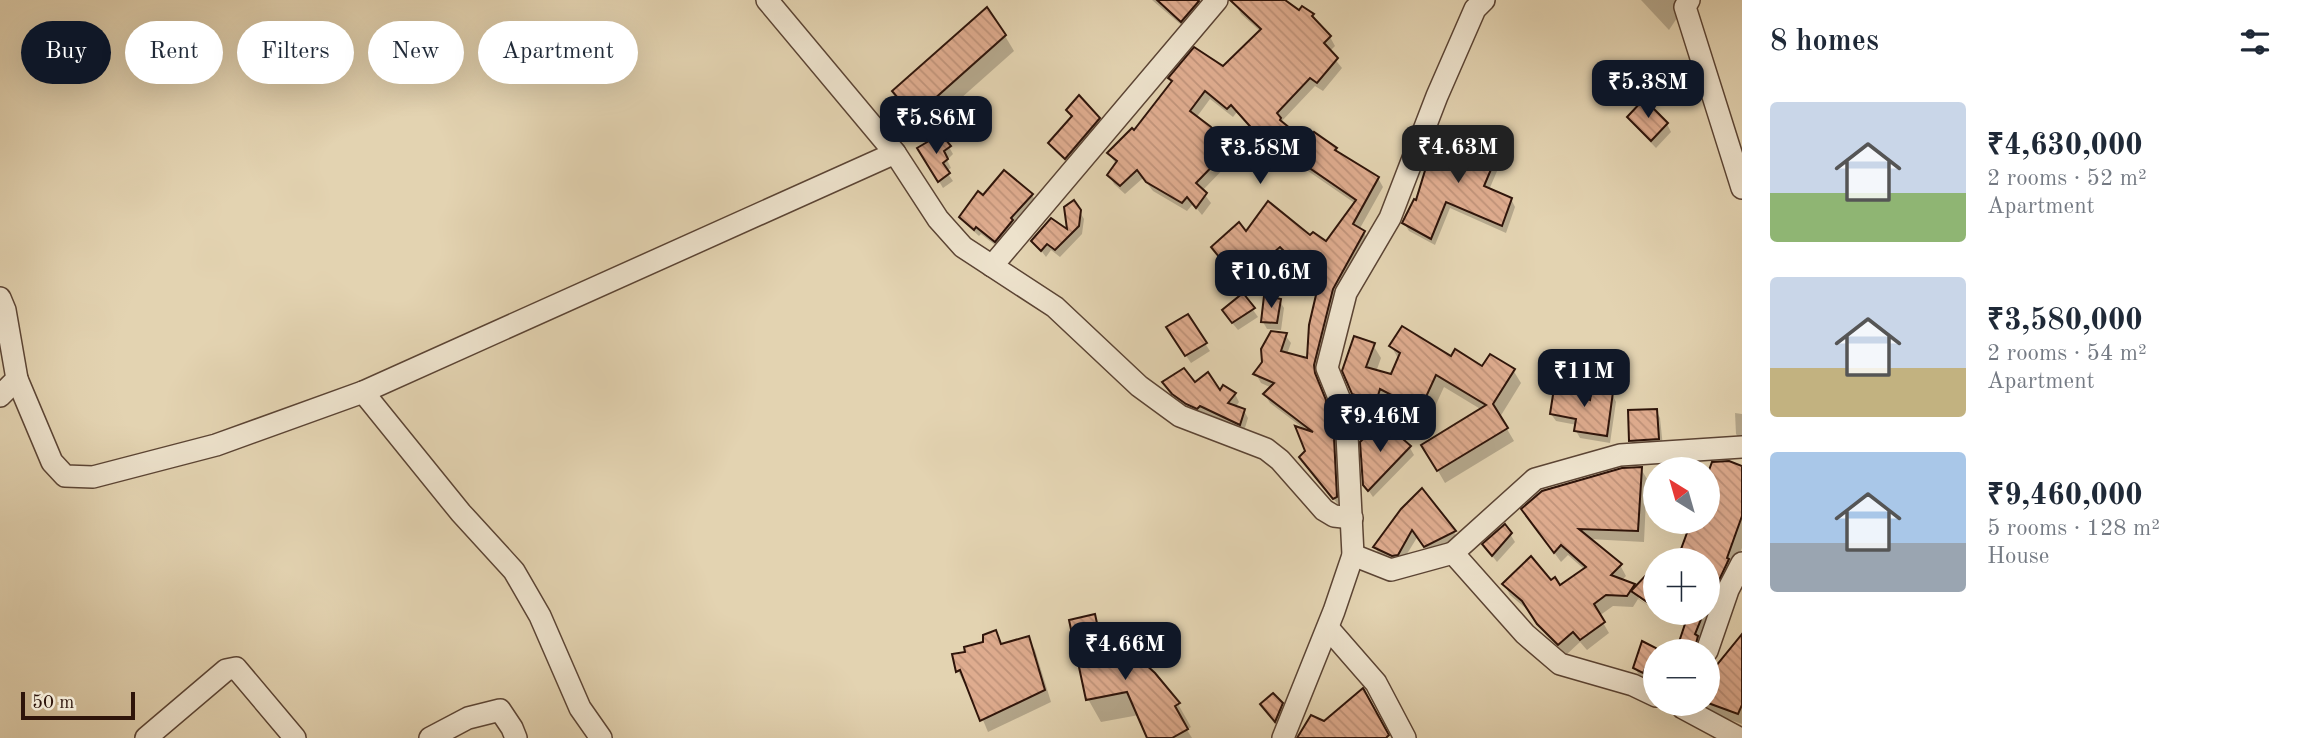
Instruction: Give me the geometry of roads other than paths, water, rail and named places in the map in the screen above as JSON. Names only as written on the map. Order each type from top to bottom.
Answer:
[{"type":"street","points":[[767,0],[895,153],[949,234],[963,247],[1055,307],[1160,403],[1180,416],[1266,449],[1280,460],[1324,510],[1334,516],[1352,518]]},
{"type":"street","points":[[992,266],[1217,0]]},
{"type":"street","points":[[1283,738],[1328,628],[1353,555],[1346,415],[1327,368],[1346,293],[1390,218],[1437,96],[1475,9],[1484,0]]},
{"type":"street","points":[[1689,0],[1685,7],[1742,188]]},
{"type":"street","points":[[2,306],[17,379],[52,462],[65,476],[93,477],[216,445],[363,392],[895,153]]},
{"type":"street","points":[[0,396],[17,379]]},
{"type":"street","points":[[363,392],[461,513],[514,571],[540,616],[580,708],[601,738]]},
{"type":"street","points":[[1353,555],[1391,570],[1452,553],[1535,479],[1620,455],[1742,447]]},
{"type":"street","points":[[1452,553],[1525,634],[1560,664],[1643,690]]},
{"type":"street","points":[[1711,639],[1728,590],[1742,563]]},
{"type":"street","points":[[1328,628],[1376,683],[1405,738]]},
{"type":"street","points":[[146,738],[226,670],[236,668],[295,738]]},
{"type":"street","points":[[430,738],[468,718],[500,710],[516,738]]},
{"type":"street","points":[[1700,716],[1739,738]]}]
